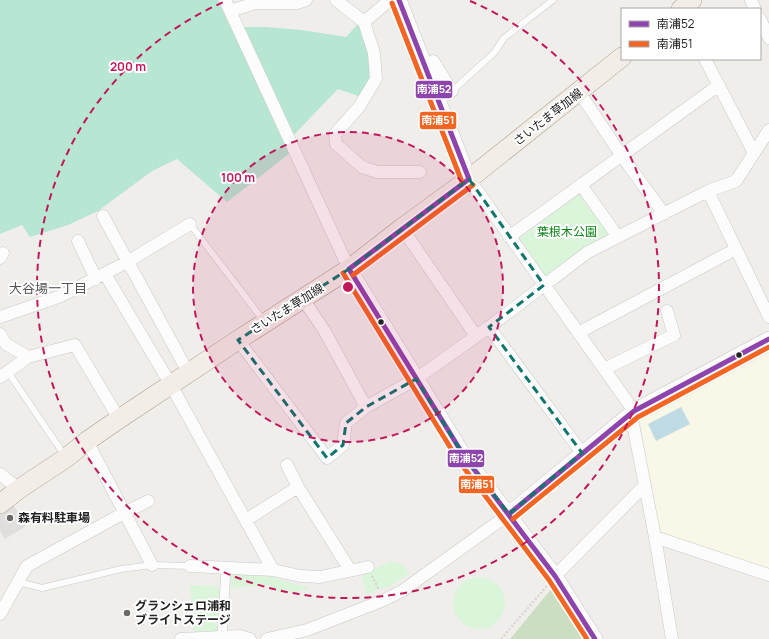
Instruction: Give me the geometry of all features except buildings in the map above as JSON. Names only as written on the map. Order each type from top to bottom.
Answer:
[{"type":"main road","points":[[682,8],[692,0]]},
{"type":"main road","name":"さいたま草加線","points":[[0,504],[19,489],[66,458],[87,441],[188,372],[349,269],[402,228],[469,180],[621,58]]},
{"type":"street","points":[[306,0],[297,3],[255,3],[228,6],[349,269],[464,456],[555,576],[595,639]]},
{"type":"street","points":[[336,0],[364,22],[374,53],[376,78],[359,107],[335,134],[336,144],[362,167],[377,172],[420,172]]},
{"type":"street","points":[[364,22],[390,0]]},
{"type":"street","points":[[399,0],[469,180],[604,369],[632,413],[672,639]]},
{"type":"street","points":[[764,22],[769,38]]},
{"type":"street","points":[[706,60],[754,153]]},
{"type":"street","points":[[425,66],[433,61],[452,91]]},
{"type":"street","points":[[509,237],[718,85]]},
{"type":"street","points":[[579,92],[622,156],[664,214]]},
{"type":"street","points":[[238,340],[327,458],[343,445],[346,423],[366,407],[416,379],[489,327],[588,252],[708,191],[736,181],[769,130]]},
{"type":"street","points":[[581,185],[618,237]]},
{"type":"street","points":[[708,191],[769,317]]},
{"type":"street","points":[[103,216],[188,372]]},
{"type":"street","points":[[0,317],[61,296],[101,277],[190,224]]},
{"type":"street","points":[[402,228],[476,336]]},
{"type":"street","points":[[78,241],[171,385],[273,570]]},
{"type":"street","points":[[578,333],[736,249]]},
{"type":"street","points":[[303,299],[324,330],[366,407]]},
{"type":"street","points":[[604,369],[674,335],[667,311]]},
{"type":"street","points":[[489,327],[582,453]]},
{"type":"street","points":[[267,639],[307,630],[384,600],[402,591],[509,514],[632,413],[769,339]]},
{"type":"street","points":[[2,342],[28,357]]},
{"type":"street","points":[[4,375],[28,357],[76,345],[119,419]]},
{"type":"street","points":[[87,441],[152,566]]},
{"type":"street","points":[[287,465],[298,487],[350,570]]},
{"type":"street","points":[[0,474],[19,489]]},
{"type":"street","points":[[555,576],[645,485]]},
{"type":"street","points":[[246,520],[298,487]]},
{"type":"street","points":[[0,614],[27,566],[148,501]]},
{"type":"street","points":[[655,537],[769,575]]},
{"type":"street","points":[[190,566],[273,570],[300,576],[320,577],[350,570],[368,568]]},
{"type":"street","points":[[222,636],[226,568]]},
{"type":"street","points":[[181,639],[222,636],[240,636],[250,639]]},
{"type":"lane","points":[[452,91],[494,53],[504,38],[553,0]]},
{"type":"lane","points":[[190,224],[265,323]]},
{"type":"lane","points":[[4,375],[66,458]]},
{"type":"lane","points":[[18,582],[42,588],[121,569],[152,566],[190,566]]},
{"type":"path","points":[[368,568],[384,600]]},
{"type":"path","points":[[501,639],[539,597],[555,576]]},
{"type":"highlighted area","points":[[469,179],[544,285],[489,327],[582,453],[509,514],[464,456],[416,379],[366,407],[346,423],[343,445],[327,458],[238,340],[349,269]]},
{"type":"shaded area","points":[[769,353],[769,570],[661,534],[658,531],[640,421]]},
{"type":"shaded area","name":"森有料駐車場","points":[[11,501],[26,526],[5,539],[0,531],[0,509]]},
{"type":"green space","points":[[0,0],[218,0],[230,27],[266,27],[302,30],[346,37],[359,23],[368,49],[372,75],[361,97],[338,89],[286,143],[290,153],[227,202],[177,159],[152,171],[98,211],[68,225],[30,237],[22,225],[0,234]]},
{"type":"green space","name":"葉根木公園","points":[[579,194],[582,194],[610,234],[609,237],[547,277],[542,276],[519,242],[519,239]]},
{"type":"green space","points":[[392,561],[401,564],[410,573],[390,586],[366,594],[362,574]]},
{"type":"green space","points":[[231,572],[272,577],[312,589],[280,593],[269,585],[231,588]]},
{"type":"green space","points":[[479,577],[489,579],[497,585],[503,593],[505,603],[503,613],[497,621],[489,627],[479,629],[469,627],[461,621],[455,613],[453,603],[455,593],[461,585],[469,579]]},
{"type":"green space","points":[[190,585],[219,586],[217,631],[194,632]]},
{"type":"green space","points":[[553,587],[580,618],[588,639],[510,639]]},
{"type":"water","points":[[681,407],[690,424],[656,441],[648,424]]},
{"type":"transit line","name":"南浦52","points":[[399,0],[469,179]]},
{"type":"transit line","name":"南浦51","points":[[392,3],[462,182]]},
{"type":"transit line","name":"南浦52","points":[[349,269],[469,179]]},
{"type":"transit line","name":"南浦51","points":[[353,275],[473,185]]},
{"type":"transit line","name":"南浦52","points":[[349,269],[464,456],[555,576],[595,639]]},
{"type":"transit line","name":"南浦51","points":[[343,273],[458,460],[549,580],[587,639]]},
{"type":"transit line","name":"南浦52","points":[[509,514],[634,411],[769,339]]},
{"type":"transit line","name":"南浦51","points":[[513,519],[638,417],[769,347]]},
{"type":"place","name":"森有料駐車場","points":[[10,518]]},
{"type":"place","name":"グランシェロ浦和 ブライトステージ","points":[[127,613]]},
{"type":"district","name":"大谷場一丁目","points":[[48,288]]}]
